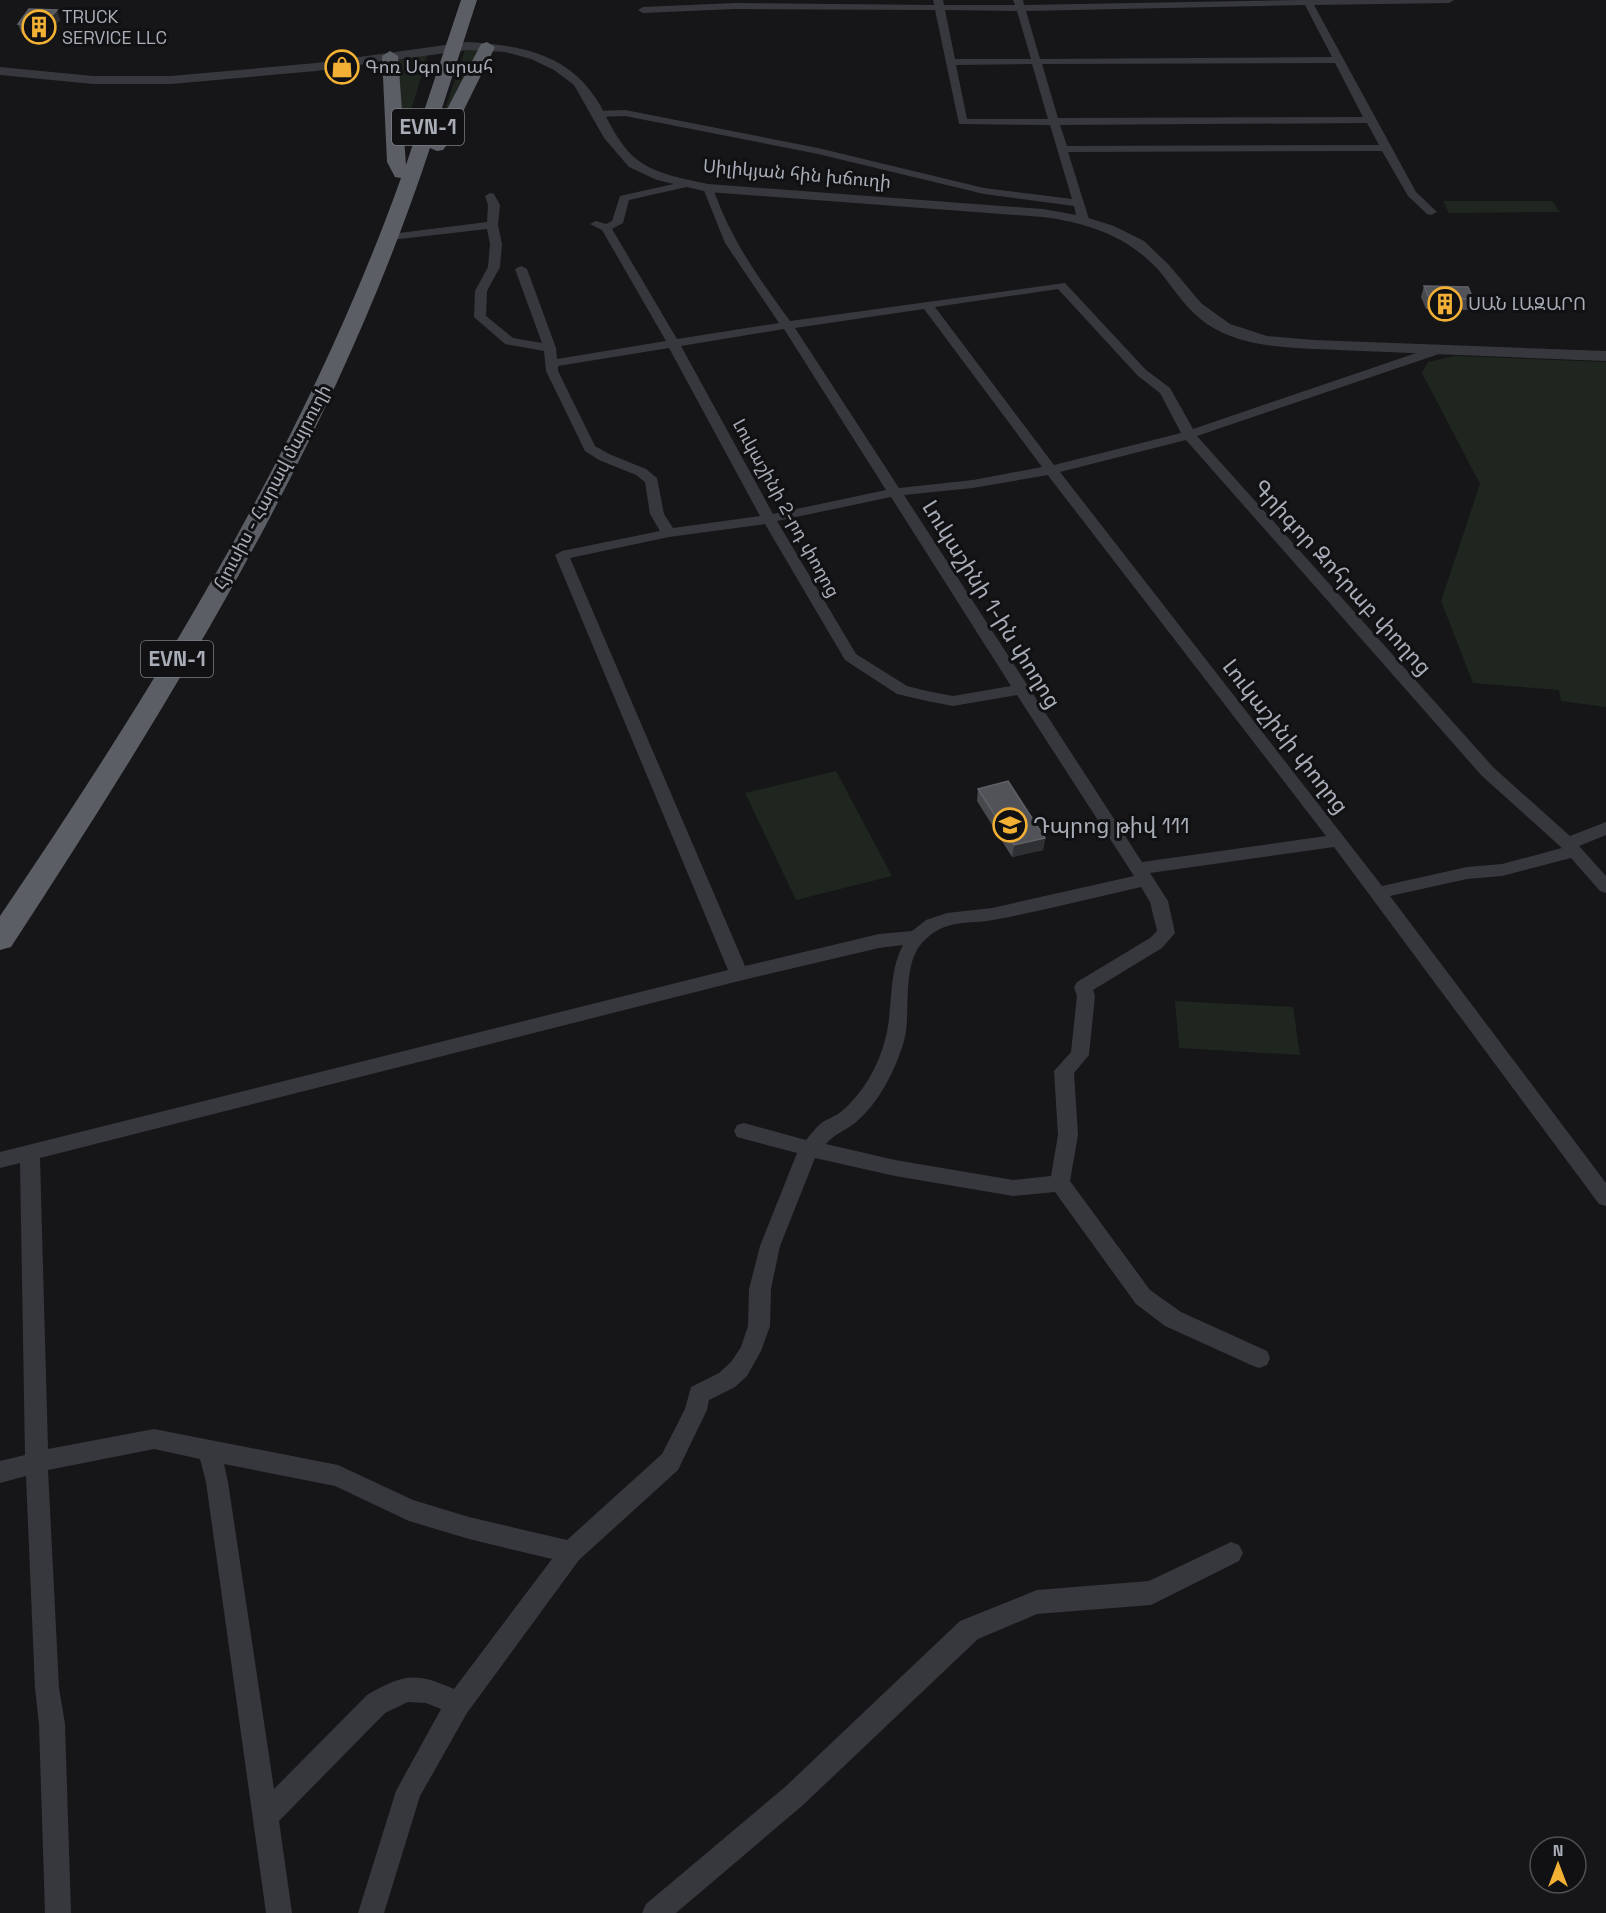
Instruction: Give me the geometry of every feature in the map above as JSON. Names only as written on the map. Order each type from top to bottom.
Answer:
[{"type":"highway","name":"Հյուսիս - Հարավ մայրուղի","points":[[456,25],[460,0]]},
{"type":"highway","name":"Հյուսիս - Հարավ մայրուղի","points":[[0,939],[147,711],[257,520],[329,378],[390,237],[404,181],[456,25],[469,0]]},
{"type":"highway","points":[[390,56],[396,162],[404,181],[421,178],[487,46]]},
{"type":"highway","name":"Հյուսիս - Հարավ մայրուղի","points":[[0,910],[88,778],[163,657],[272,466],[314,383],[404,181]]},
{"type":"street","points":[[643,10],[735,6],[1449,0]]},
{"type":"street","points":[[1307,1],[1412,194],[1431,212]]},
{"type":"street","points":[[939,4],[963,122],[1370,120]]},
{"type":"street","points":[[1019,4],[1083,219]]},
{"type":"street","name":"Սիլիկյան հին խճուղի","points":[[0,71],[114,81],[171,80],[316,67],[455,48],[487,46],[521,51],[558,67],[585,90],[611,138],[634,164],[662,177],[708,188],[1043,213],[1083,219],[1103,225],[1130,239],[1163,266],[1183,294],[1205,315],[1238,333],[1288,342],[1606,356]]},
{"type":"street","points":[[952,62],[1340,60]]},
{"type":"street","points":[[597,114],[625,113],[819,151],[984,191],[1078,203]]},
{"type":"street","points":[[1063,149],[1386,148]]},
{"type":"street","name":"Լուկաշինի 2-րդ փողոց","points":[[687,184],[624,198],[617,223],[601,226],[674,345],[769,519],[850,657],[902,690],[936,698],[953,701],[1020,688]]},
{"type":"street","name":"Լուկաշինի 1-ին փողոց","points":[[708,188],[714,210],[737,255],[787,325],[1159,901],[1166,933],[1156,943],[1083,987],[1086,996],[1080,1055],[1064,1071],[1068,1135],[1060,1183]]},
{"type":"street","points":[[490,196],[494,205],[492,225],[496,244],[494,267],[481,291],[480,317],[509,341],[550,348]]},
{"type":"street","points":[[390,237],[492,225]]},
{"type":"street","points":[[521,269],[550,348],[550,364],[590,448],[604,457],[641,472],[652,481],[657,514],[669,533]]},
{"type":"street","name":"Գրիգոր Զոհրաբ փողոց","points":[[927,304],[1061,285],[1142,373],[1165,391],[1189,435],[1488,772],[1571,848],[1606,887]]},
{"type":"street","points":[[550,364],[927,304]]},
{"type":"street","name":"Լուկաշինի փողոց","points":[[927,304],[1051,470],[1338,840],[1606,1198]]},
{"type":"street","points":[[739,974],[562,555],[669,533],[769,519],[896,492],[973,484],[1051,470],[1189,435],[1438,350]]},
{"type":"street","points":[[1377,893],[1467,873],[1502,870],[1571,848],[1606,828]]},
{"type":"street","points":[[371,1913],[409,1791],[458,1704],[572,1552],[670,1462],[696,1410],[699,1394],[727,1380],[739,1369],[750,1350],[759,1326],[760,1289],[770,1246],[807,1153],[826,1130],[847,1118],[868,1097],[880,1075],[895,1040],[900,981],[905,958],[916,937],[932,925],[947,919],[992,914],[1141,874],[1338,840]]},
{"type":"street","points":[[0,1160],[739,974],[879,941],[916,937]]},
{"type":"street","points":[[744,1131],[810,1149],[1013,1188],[1060,1183],[1143,1297],[1173,1319],[1259,1358]]},
{"type":"street","points":[[30,1153],[37,1462],[47,1688],[52,1724],[58,1913]]},
{"type":"street","points":[[0,1472],[37,1462],[154,1440],[338,1476],[409,1510],[469,1528],[572,1552]]},
{"type":"street","points":[[209,1450],[218,1482],[279,1913]]},
{"type":"street","points":[[655,1913],[794,1796],[969,1630],[1037,1602],[1151,1593],[1231,1553]]},
{"type":"street","points":[[265,1817],[376,1704],[397,1691],[423,1688],[458,1704]]},
{"type":"shaded area","points":[[465,50],[480,51],[431,151]]},
{"type":"shaded area","points":[[428,53],[401,145],[396,65],[399,58]]},
{"type":"shaded area","points":[[1443,201],[1552,201],[1560,212],[1449,213]]},
{"type":"shaded area","points":[[1455,356],[1606,362],[1606,707],[1561,701],[1559,690],[1473,683],[1441,601],[1480,484],[1422,373],[1428,362]]},
{"type":"shaded area","points":[[836,771],[892,876],[796,900],[745,793]]},
{"type":"shaded area","points":[[1175,1001],[1293,1007],[1300,1055],[1179,1048]]},
{"type":"building","points":[[29,9],[57,10],[42,25],[18,24]]},
{"type":"building","points":[[1424,286],[1468,287],[1473,299],[1429,298]]},
{"type":"building","points":[[1008,781],[1045,838],[1014,845],[978,789]]},
{"type":"place","name":"TRUCK SERVICE LLC","points":[[39,27]]},
{"type":"place","name":"Գոռ Սգո սրահ","points":[[342,67]]},
{"type":"place","name":"ՍԱՆ ԼԱԶԱՐՈ","points":[[1445,304]]},
{"type":"place","name":"Դպրոց թիվ 111","points":[[1010,825]]}]
